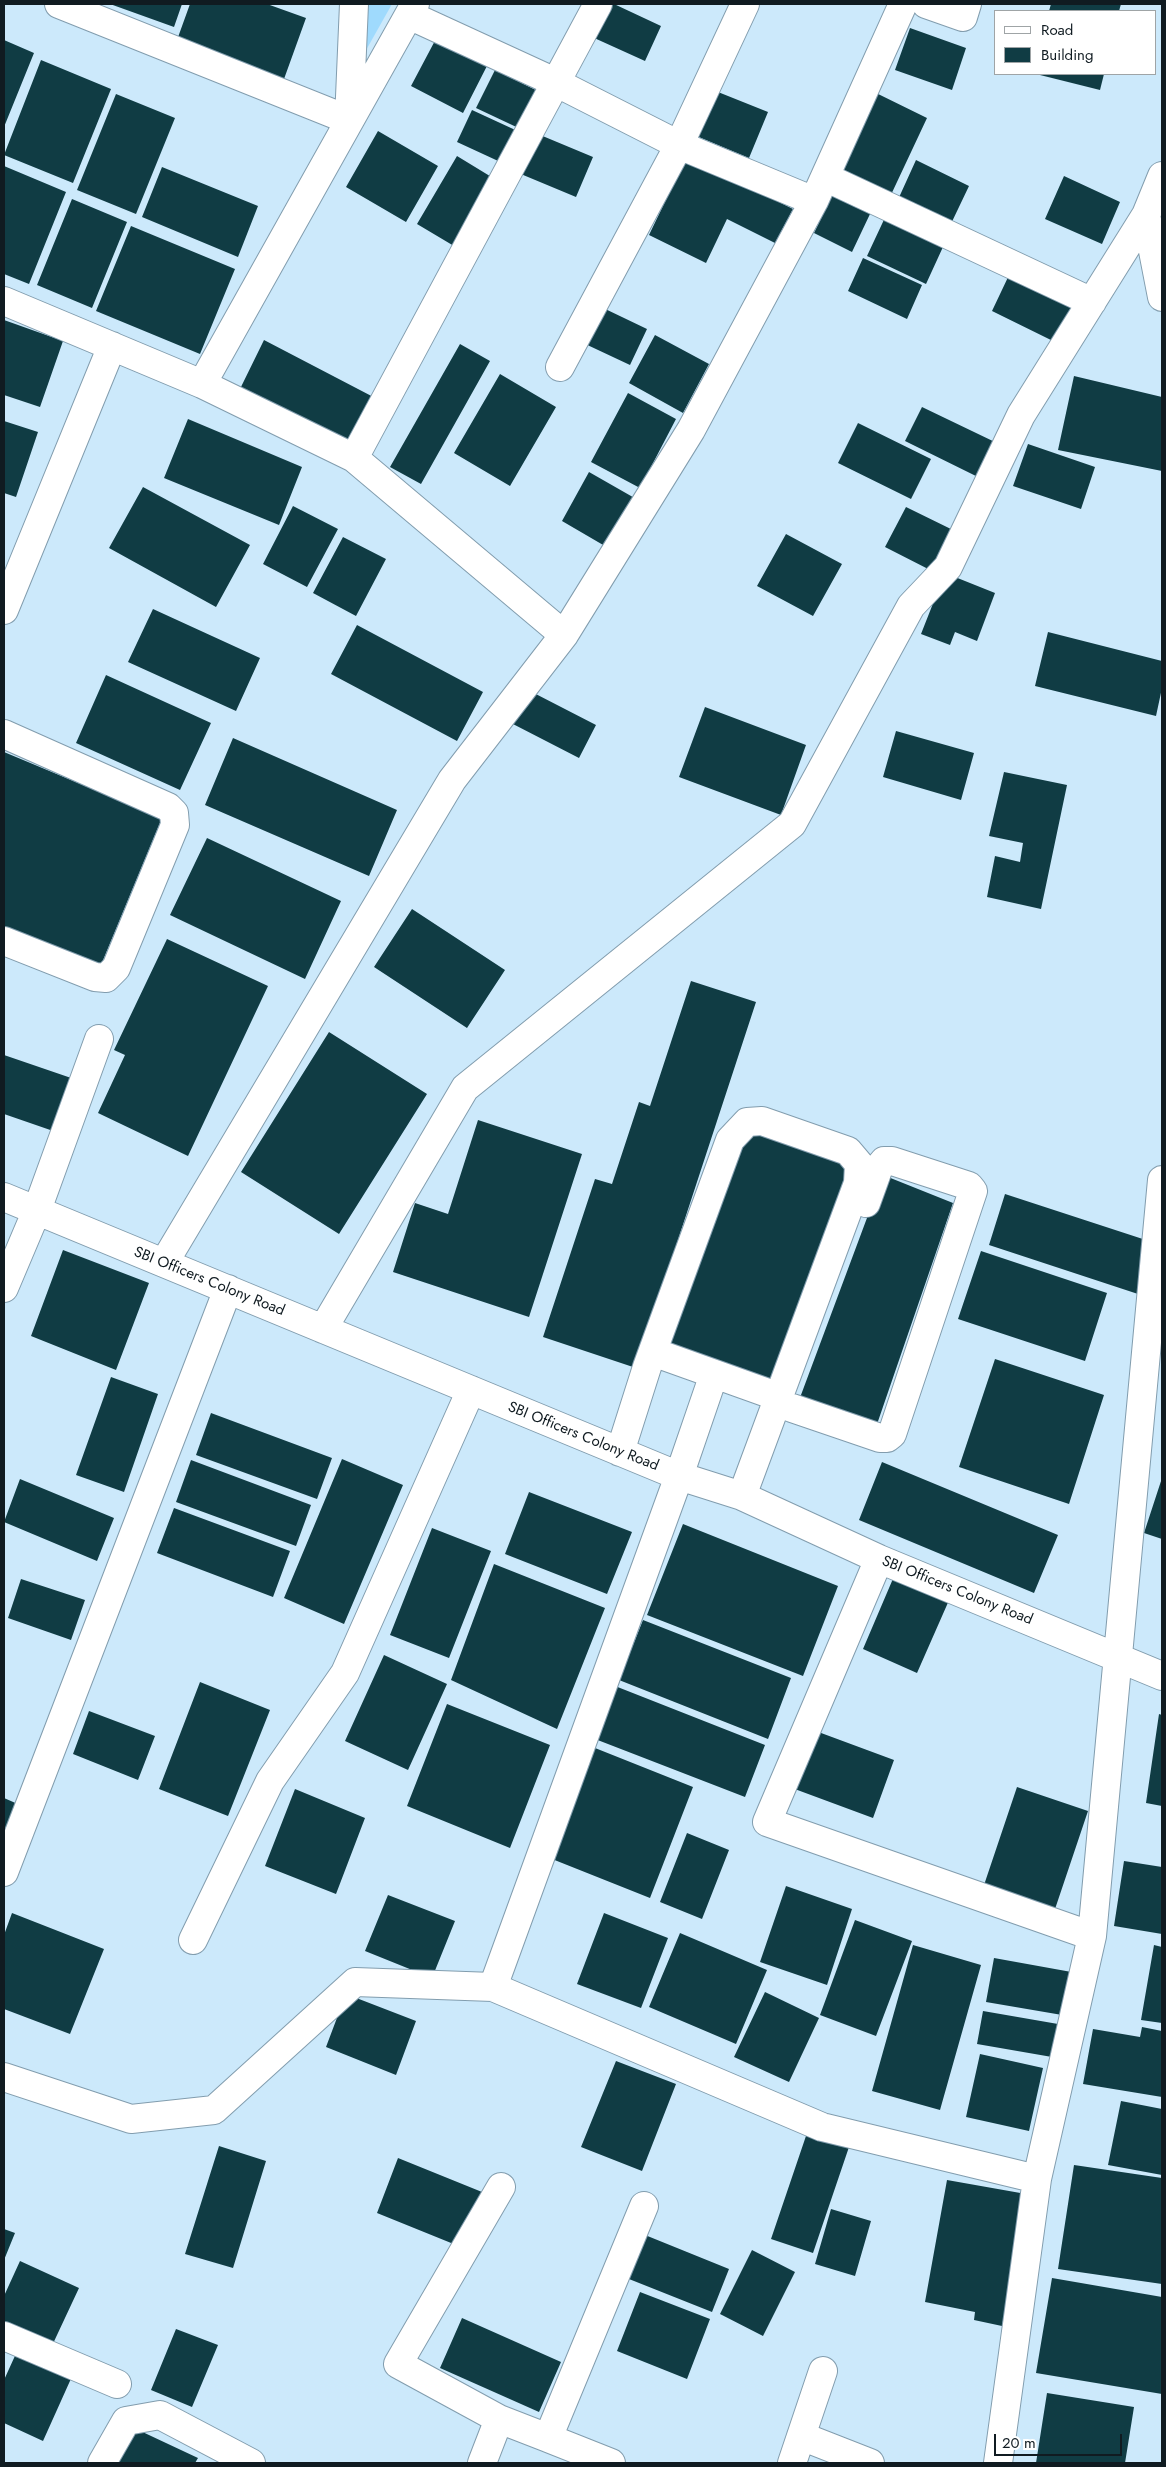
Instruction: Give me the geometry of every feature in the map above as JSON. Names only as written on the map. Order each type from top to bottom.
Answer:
[{"type":"street","points":[[59,4],[349,120]]},
{"type":"street","points":[[349,120],[354,4]]},
{"type":"street","points":[[354,458],[598,4]]},
{"type":"street","points":[[560,367],[679,145],[745,4]]},
{"type":"street","points":[[164,1264],[452,780],[564,635],[691,430],[814,201],[903,4]]},
{"type":"street","points":[[926,4],[963,17],[967,4]]},
{"type":"street","points":[[202,384],[412,9],[679,145],[814,201]]},
{"type":"street","points":[[323,1329],[465,1088],[792,824],[911,606],[948,567],[1021,415],[1146,215],[1162,176]]},
{"type":"street","points":[[825,177],[1092,302]]},
{"type":"street","points":[[1146,215],[1162,296]]},
{"type":"street","points":[[4,302],[202,384],[354,458],[564,635]]},
{"type":"street","points":[[4,610],[112,346]]},
{"type":"street","points":[[4,734],[168,807],[174,813],[175,825],[116,968],[106,978],[95,977],[4,941]]},
{"type":"street","points":[[4,1288],[36,1210],[99,1039]]},
{"type":"street","points":[[620,1452],[653,1352],[730,1140],[747,1122],[762,1121],[848,1151],[860,1164],[858,1183],[786,1402]]},
{"type":"street","points":[[653,1352],[714,1374],[786,1402],[880,1438],[887,1438],[892,1434],[972,1201],[973,1191],[969,1186],[892,1161],[884,1161],[879,1167],[786,1402],[750,1500]]},
{"type":"street","points":[[998,2463],[1037,2179],[1092,1936],[1160,1218],[1162,1180]]},
{"type":"street","name":"SBI Officers Colony Road","points":[[4,1197],[679,1476],[750,1500],[879,1559],[1162,1676]]},
{"type":"street","points":[[4,1872],[228,1289]]},
{"type":"street","points":[[492,1987],[679,1476],[714,1374]]},
{"type":"street","points":[[193,1940],[270,1781],[345,1673],[471,1390]]},
{"type":"street","points":[[879,1559],[767,1822],[1092,1936]]},
{"type":"street","points":[[4,2077],[131,2119],[214,2110],[355,1982],[492,1987],[822,2127],[1037,2179]]},
{"type":"street","points":[[501,2187],[398,2364],[499,2419],[611,2463]]},
{"type":"street","points":[[548,2438],[644,2206]]},
{"type":"street","points":[[4,2336],[117,2384]]},
{"type":"street","points":[[792,2463],[823,2371]]},
{"type":"street","points":[[102,2463],[126,2422],[160,2415],[251,2463]]},
{"type":"street","points":[[482,2463],[499,2419]]},
{"type":"street","points":[[801,2436],[870,2463]]},
{"type":"shaded area","points":[[366,4],[392,4],[365,52]]},
{"type":"building","points":[[110,4],[182,4],[174,27]]},
{"type":"building","points":[[190,4],[267,4],[306,18],[284,79],[177,40]]},
{"type":"building","points":[[607,4],[614,4],[661,26],[645,61],[592,37]]},
{"type":"building","points":[[1051,4],[1121,4],[1119,10],[1049,10]]},
{"type":"building","points":[[910,28],[966,48],[952,90],[895,70]]},
{"type":"building","points":[[438,35],[489,62],[463,113],[411,86]]},
{"type":"building","points":[[4,40],[34,53],[4,127]]},
{"type":"building","points":[[41,60],[111,89],[73,183],[4,155]]},
{"type":"building","points":[[495,70],[546,95],[527,132],[476,108]]},
{"type":"building","points":[[1040,75],[1104,75],[1100,90]]},
{"type":"building","points":[[713,90],[768,112],[749,158],[694,135]]},
{"type":"building","points":[[872,91],[927,118],[889,199],[833,173]]},
{"type":"building","points":[[116,94],[175,118],[136,214],[77,190]]},
{"type":"building","points":[[472,110],[524,134],[509,166],[457,142]]},
{"type":"building","points":[[378,131],[438,166],[406,222],[346,187]]},
{"type":"building","points":[[533,132],[593,157],[576,197],[516,172]]},
{"type":"building","points":[[457,156],[498,181],[459,249],[417,224]]},
{"type":"building","points":[[687,156],[793,209],[775,243],[727,219],[706,263],[649,235]]},
{"type":"building","points":[[916,160],[969,186],[948,230],[896,204]]},
{"type":"building","points":[[4,166],[66,192],[29,284],[4,274]]},
{"type":"building","points":[[162,167],[258,206],[238,257],[142,217]]},
{"type":"building","points":[[1064,176],[1120,202],[1102,244],[1045,219]]},
{"type":"building","points":[[832,196],[870,214],[852,252],[814,233]]},
{"type":"building","points":[[72,199],[127,222],[92,308],[37,285]]},
{"type":"building","points":[[889,209],[948,236],[926,284],[867,256]]},
{"type":"building","points":[[131,226],[235,269],[200,354],[96,311]]},
{"type":"building","points":[[863,258],[922,285],[907,319],[848,291]]},
{"type":"building","points":[[1010,273],[1073,305],[1055,342],[992,311]]},
{"type":"building","points":[[599,306],[647,329],[630,365],[581,342]]},
{"type":"building","points":[[4,320],[63,341],[40,407],[4,395]]},
{"type":"building","points":[[655,335],[709,364],[683,413],[629,383]]},
{"type":"building","points":[[264,340],[381,401],[356,451],[239,391]]},
{"type":"building","points":[[460,344],[490,361],[421,484],[390,467]]},
{"type":"building","points":[[500,374],[556,407],[510,486],[454,453]]},
{"type":"building","points":[[1074,376],[1162,397],[1162,471],[1058,450]]},
{"type":"building","points":[[628,393],[676,419],[640,488],[591,462]]},
{"type":"building","points":[[922,407],[999,444],[982,479],[905,441]]},
{"type":"building","points":[[188,419],[302,467],[279,525],[164,478]]},
{"type":"building","points":[[4,421],[38,432],[16,497],[4,493]]},
{"type":"building","points":[[858,423],[931,459],[911,499],[838,463]]},
{"type":"building","points":[[1028,444],[1095,467],[1081,509],[1013,486]]},
{"type":"building","points":[[589,472],[638,500],[610,549],[562,521]]},
{"type":"building","points":[[143,487],[250,545],[216,607],[109,548]]},
{"type":"building","points":[[293,506],[338,529],[307,587],[263,564]]},
{"type":"building","points":[[906,507],[957,532],[936,573],[885,547]]},
{"type":"building","points":[[786,534],[842,564],[813,616],[757,586]]},
{"type":"building","points":[[343,537],[386,559],[356,616],[313,593]]},
{"type":"building","points":[[945,573],[995,593],[977,641],[955,632],[950,645],[921,634]]},
{"type":"building","points":[[153,609],[260,658],[236,711],[128,662]]},
{"type":"building","points":[[357,625],[483,692],[457,741],[331,674]]},
{"type":"building","points":[[1048,632],[1162,661],[1162,688],[1156,716],[1035,686]]},
{"type":"building","points":[[106,675],[211,723],[180,790],[76,743]]},
{"type":"building","points":[[528,690],[596,725],[579,758],[511,723]]},
{"type":"building","points":[[705,707],[806,745],[781,815],[679,777]]},
{"type":"building","points":[[896,731],[974,753],[961,800],[883,777]]},
{"type":"building","points":[[233,738],[397,810],[369,876],[205,805]]},
{"type":"building","points":[[4,752],[162,818],[99,970],[4,930]]},
{"type":"building","points":[[1004,772],[1067,785],[1041,909],[987,897],[995,856],[1020,862],[1023,843],[989,836]]},
{"type":"building","points":[[207,838],[341,901],[305,979],[170,915]]},
{"type":"building","points":[[412,909],[505,970],[467,1028],[374,967]]},
{"type":"building","points":[[167,939],[268,986],[188,1156],[98,1113],[125,1055],[114,1050]]},
{"type":"building","points":[[691,981],[756,1002],[636,1368],[543,1337],[595,1179],[612,1184],[639,1102],[650,1106]]},
{"type":"building","points":[[329,1032],[427,1094],[339,1234],[241,1172]]},
{"type":"building","points":[[4,1055],[77,1080],[59,1133],[4,1114]]},
{"type":"building","points":[[478,1120],[582,1154],[529,1317],[393,1272],[415,1203],[448,1214]]},
{"type":"building","points":[[744,1128],[856,1167],[778,1386],[667,1346]]},
{"type":"building","points":[[883,1175],[953,1203],[875,1430],[798,1403]]},
{"type":"building","points":[[1005,1194],[1155,1243],[1138,1294],[989,1245]]},
{"type":"building","points":[[63,1250],[149,1283],[116,1370],[31,1336]]},
{"type":"building","points":[[981,1251],[1107,1293],[1085,1361],[958,1319]]},
{"type":"building","points":[[995,1359],[1104,1395],[1069,1504],[959,1467]]},
{"type":"building","points":[[111,1377],[158,1394],[124,1492],[76,1475]]},
{"type":"building","points":[[211,1413],[332,1458],[317,1499],[196,1455]]},
{"type":"building","points":[[342,1459],[403,1485],[344,1624],[284,1598]]},
{"type":"building","points":[[191,1460],[311,1505],[296,1546],[176,1502]]},
{"type":"building","points":[[882,1462],[1058,1535],[1034,1593],[859,1520]]},
{"type":"building","points":[[1162,1478],[1162,1539],[1144,1533]]},
{"type":"building","points":[[20,1479],[114,1518],[97,1561],[4,1522]]},
{"type":"building","points":[[529,1492],[632,1532],[607,1594],[505,1554]]},
{"type":"building","points":[[174,1508],[290,1551],[273,1597],[157,1553]]},
{"type":"building","points":[[683,1524],[838,1586],[803,1676],[647,1615]]},
{"type":"building","points":[[432,1528],[491,1551],[449,1658],[390,1635]]},
{"type":"building","points":[[494,1564],[605,1608],[557,1729],[451,1680]]},
{"type":"building","points":[[895,1574],[950,1598],[917,1673],[863,1649]]},
{"type":"building","points":[[21,1579],[85,1600],[71,1640],[8,1618]]},
{"type":"building","points":[[643,1620],[791,1678],[768,1739],[619,1680]]},
{"type":"building","points":[[384,1655],[447,1684],[408,1770],[345,1741]]},
{"type":"building","points":[[200,1682],[270,1710],[228,1816],[159,1789]]},
{"type":"building","points":[[615,1686],[765,1745],[745,1797],[595,1739]]},
{"type":"building","points":[[447,1704],[550,1745],[510,1848],[407,1806]]},
{"type":"building","points":[[89,1711],[155,1736],[138,1780],[73,1754]]},
{"type":"building","points":[[1159,1714],[1162,1715],[1162,1806],[1146,1803]]},
{"type":"building","points":[[813,1730],[894,1760],[873,1818],[792,1788]]},
{"type":"building","points":[[590,1746],[693,1787],[650,1898],[547,1857]]},
{"type":"building","points":[[1017,1787],[1088,1811],[1054,1912],[983,1888]]},
{"type":"building","points":[[295,1789],[365,1818],[336,1894],[265,1866]]},
{"type":"building","points":[[4,1798],[20,1805],[4,1837]]},
{"type":"building","points":[[687,1833],[729,1850],[702,1919],[660,1902]]},
{"type":"building","points":[[1124,1861],[1162,1867],[1162,1934],[1114,1926]]},
{"type":"building","points":[[786,1886],[852,1909],[827,1985],[760,1962]]},
{"type":"building","points":[[388,1895],[455,1921],[432,1978],[365,1951]]},
{"type":"building","points":[[12,1913],[104,1949],[70,2034],[4,2009],[4,1935]]},
{"type":"building","points":[[604,1913],[668,1938],[641,2008],[577,1984]]},
{"type":"building","points":[[855,1920],[912,1941],[876,2036],[820,2015]]},
{"type":"building","points":[[680,1933],[767,1970],[736,2044],[649,2007]]},
{"type":"building","points":[[913,1945],[981,1965],[940,2110],[872,2091]]},
{"type":"building","points":[[1154,1945],[1162,1947],[1162,2023],[1141,2020]]},
{"type":"building","points":[[994,1958],[1077,1973],[1068,2016],[986,2002]]},
{"type":"building","points":[[765,1992],[819,2018],[789,2082],[734,2057]]},
{"type":"building","points":[[346,1994],[416,2021],[396,2075],[326,2047]]},
{"type":"building","points":[[983,2011],[1058,2024],[1052,2057],[977,2044]]},
{"type":"building","points":[[1142,2027],[1162,2031],[1162,2097],[1083,2084],[1093,2029],[1140,2037]]},
{"type":"building","points":[[980,2054],[1043,2068],[1029,2131],[966,2117]]},
{"type":"building","points":[[616,2061],[676,2084],[642,2171],[581,2147]]},
{"type":"building","points":[[1121,2101],[1162,2109],[1162,2175],[1108,2165]]},
{"type":"building","points":[[807,2133],[849,2147],[813,2253],[771,2239]]},
{"type":"building","points":[[219,2146],[266,2161],[233,2268],[185,2254]]},
{"type":"building","points":[[398,2158],[482,2192],[461,2247],[377,2213]]},
{"type":"building","points":[[1074,2165],[1162,2178],[1162,2284],[1058,2269]]},
{"type":"building","points":[[947,2180],[1026,2194],[1002,2326],[974,2320],[975,2312],[925,2302]]},
{"type":"building","points":[[831,2209],[871,2221],[855,2276],[815,2264]]},
{"type":"building","points":[[4,2229],[15,2233],[4,2260]]},
{"type":"building","points":[[645,2235],[729,2269],[712,2312],[629,2279]]},
{"type":"building","points":[[752,2250],[795,2272],[763,2336],[720,2314]]},
{"type":"building","points":[[20,2261],[79,2288],[50,2350],[4,2329],[4,2296]]},
{"type":"building","points":[[1052,2278],[1162,2297],[1162,2394],[1036,2373]]},
{"type":"building","points":[[640,2292],[710,2319],[687,2379],[617,2351]]},
{"type":"building","points":[[462,2318],[561,2362],[539,2412],[440,2368]]},
{"type":"building","points":[[176,2329],[218,2345],[192,2407],[151,2390]]},
{"type":"building","points":[[19,2347],[74,2372],[43,2441],[4,2423],[4,2380]]},
{"type":"building","points":[[1047,2393],[1134,2407],[1125,2463],[1036,2463]]},
{"type":"building","points":[[134,2428],[198,2458],[195,2463],[118,2463]]}]
